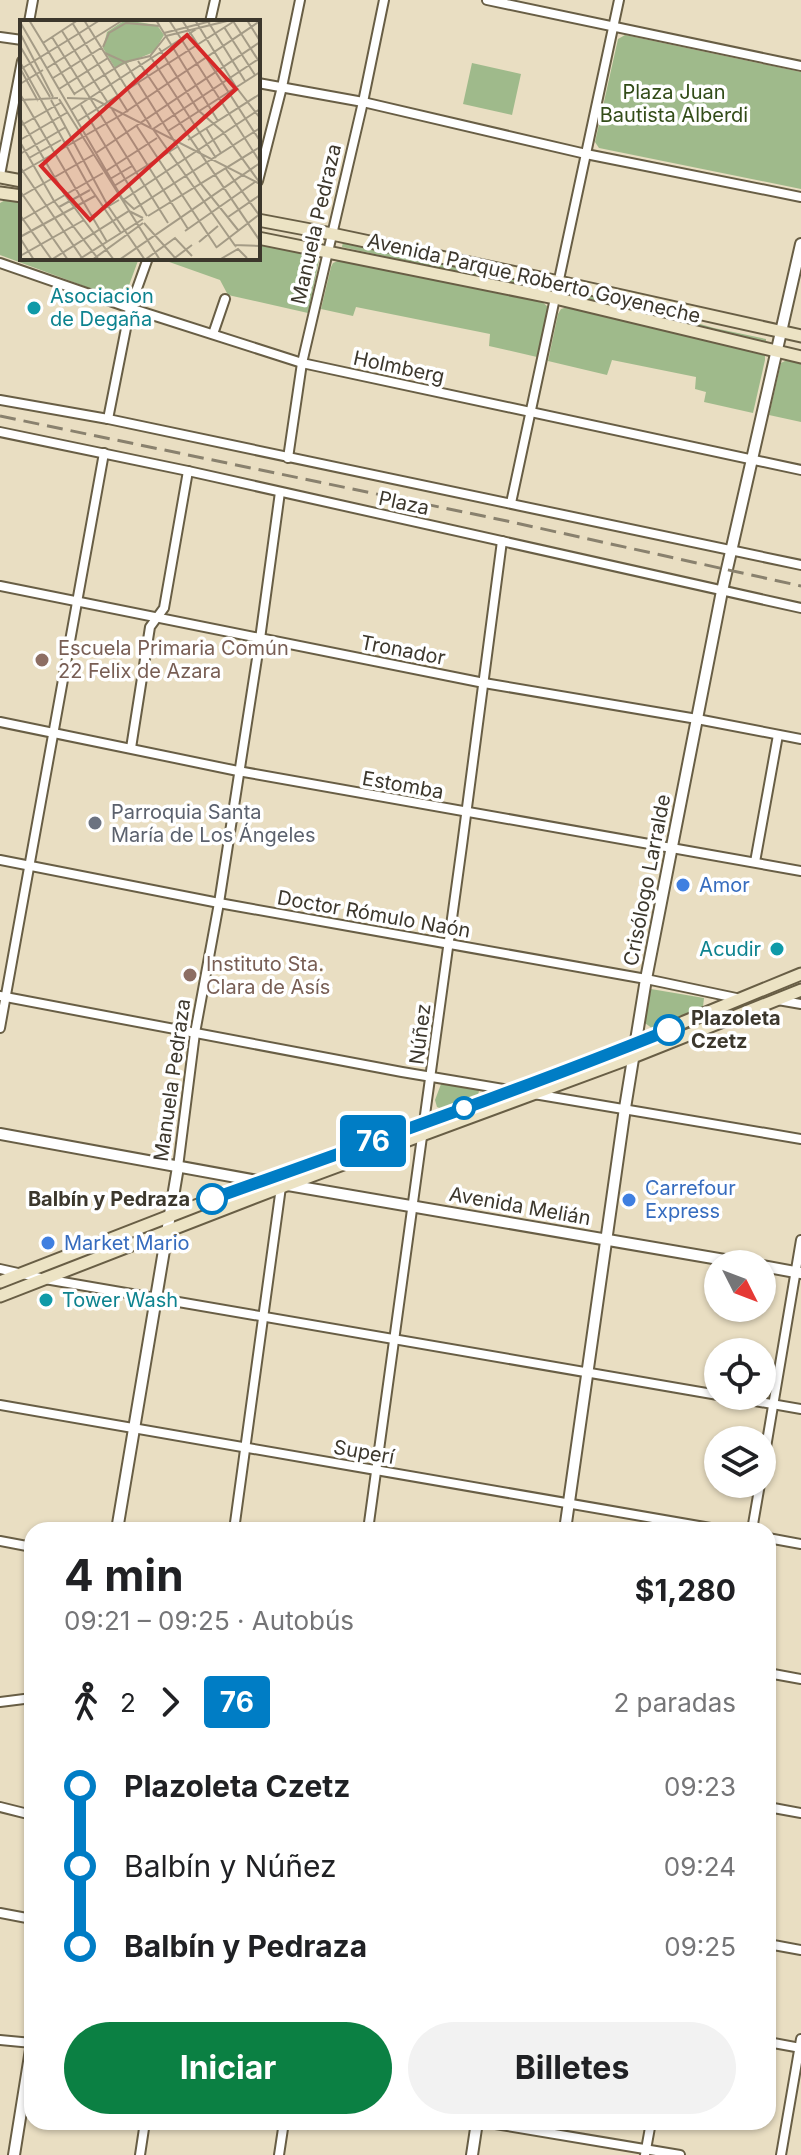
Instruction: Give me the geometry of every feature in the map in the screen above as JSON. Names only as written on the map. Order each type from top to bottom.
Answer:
[{"type":"main road","points":[[0,176],[20,181]]},
{"type":"main road","points":[[0,193],[20,196]]},
{"type":"main road","points":[[260,220],[801,336]]},
{"type":"main road","name":"Avenida Parque Roberto Goyeneche","points":[[260,238],[642,317],[801,357]]},
{"type":"main road","points":[[0,1296],[283,1186],[510,1090],[635,1045],[801,974]]},
{"type":"main road","points":[[0,1282],[261,1182],[533,1094],[801,990]]},
{"type":"street","points":[[29,20],[33,0]]},
{"type":"street","points":[[210,20],[215,0]]},
{"type":"street","points":[[260,173],[300,0]]},
{"type":"street","name":"Manuela Pedraza","points":[[288,458],[302,363],[384,0]]},
{"type":"street","points":[[487,0],[801,66]]},
{"type":"street","points":[[511,503],[619,0]]},
{"type":"street","points":[[0,37],[20,40]]},
{"type":"street","points":[[0,176],[20,71]]},
{"type":"street","points":[[260,83],[363,102],[586,154],[801,197]]},
{"type":"street","name":"Crisólogo Larralde","points":[[566,1522],[646,979],[722,591],[801,244]]},
{"type":"street","points":[[108,419],[130,308],[147,260]]},
{"type":"street","name":"Holmberg","points":[[0,263],[302,363],[801,470]]},
{"type":"street","points":[[213,334],[225,299]]},
{"type":"street","name":"Plaza","points":[[0,400],[108,419],[801,565]]},
{"type":"street","name":"Plaza","points":[[0,432],[801,608]]},
{"type":"street","points":[[0,1028],[3,997],[55,733],[104,453]]},
{"type":"street","points":[[131,748],[150,627],[164,608],[188,471]]},
{"type":"street","name":"Manuela Pedraza","points":[[118,1522],[178,1167],[195,1033],[219,903],[280,492]]},
{"type":"street","name":"Núñez","points":[[369,1522],[502,541]]},
{"type":"street","name":"Tronador","points":[[0,586],[484,683],[801,739]]},
{"type":"street","name":"Estomba","points":[[0,722],[238,771],[801,871]]},
{"type":"street","points":[[755,862],[778,735]]},
{"type":"street","name":"Doctor Rómulo Naón","points":[[0,860],[741,999]]},
{"type":"street","points":[[3,997],[431,1078],[510,1090]]},
{"type":"street","points":[[777,1000],[801,1004]]},
{"type":"street","points":[[533,1094],[801,1139]]},
{"type":"street","name":"Avenida Melián","points":[[0,1134],[283,1186],[704,1256]]},
{"type":"street","points":[[235,1522],[283,1186]]},
{"type":"street","points":[[776,1393],[801,1240]]},
{"type":"street","points":[[0,1269],[704,1393]]},
{"type":"street","points":[[776,1269],[798,1273]]},
{"type":"street","points":[[776,1404],[801,1409]]},
{"type":"street","name":"Superí","points":[[0,1405],[677,1522]]},
{"type":"street","points":[[753,1522],[758,1498]]},
{"type":"street","points":[[776,1539],[801,1544]]},
{"type":"street","points":[[0,1541],[24,1546]]},
{"type":"street","points":[[776,1674],[801,1679]]},
{"type":"street","points":[[0,1702],[24,1699]]},
{"type":"street","points":[[0,1807],[24,1813]]},
{"type":"street","points":[[776,1808],[801,1813]]},
{"type":"street","points":[[0,1913],[24,1918]]},
{"type":"street","points":[[776,1945],[801,1950]]},
{"type":"street","points":[[0,2040],[24,2042]]},
{"type":"street","points":[[776,2043],[801,2045],[781,2155]]},
{"type":"street","points":[[14,2155],[24,2093]]},
{"type":"street","points":[[140,2155],[144,2130]]},
{"type":"street","points":[[279,2155],[283,2130]]},
{"type":"street","points":[[472,2155],[476,2130]]},
{"type":"street","points":[[526,2130],[645,2152],[680,2155]]},
{"type":"street","points":[[645,2152],[649,2130]]},
{"type":"green space","name":"Plaza Juan Bautista Alberdi","points":[[625,35],[801,72],[801,189],[599,148],[595,142],[618,39]]},
{"type":"green space","points":[[472,63],[521,74],[512,115],[463,104]]},
{"type":"green space","points":[[7,199],[20,202],[20,260],[138,260],[128,288],[121,295],[111,296],[0,255],[0,203]]},
{"type":"green space","points":[[343,242],[546,286],[545,291],[342,247]]},
{"type":"green space","points":[[260,243],[317,255],[319,261],[308,313],[228,295],[220,280],[164,260],[260,260]]},
{"type":"green space","points":[[340,260],[540,300],[548,307],[537,357],[489,346],[490,334],[356,307],[353,316],[321,309],[331,267]]},
{"type":"green space","points":[[572,292],[766,339],[766,344],[571,297]]},
{"type":"green space","points":[[567,307],[760,351],[765,360],[753,413],[704,402],[706,392],[695,389],[696,377],[612,360],[607,375],[548,361],[558,314]]},
{"type":"green space","points":[[787,360],[801,363],[801,422],[769,415],[781,363]]},
{"type":"green space","points":[[651,989],[704,998],[703,1007],[653,1029],[645,1023]]},
{"type":"green space","points":[[441,1084],[476,1088],[479,1091],[478,1095],[442,1109],[437,1107],[435,1100]]},
{"type":"railway","points":[[0,416],[507,521],[801,586]]},
{"type":"bus line","name":"76","points":[[212,1199],[465,1108],[669,1030]]},
{"type":"place","name":"Asociacion de Degaña","points":[[34,308]]},
{"type":"place","name":"Escuela Primaria Común 22 Felix de Azara","points":[[42,660]]},
{"type":"place","name":"Parroquia Santa María de Los Ángeles","points":[[95,823]]},
{"type":"place","name":"Amor","points":[[683,885]]},
{"type":"place","name":"Acudir","points":[[777,949]]},
{"type":"place","name":"Instituto Sta. Clara de Asís","points":[[190,975]]},
{"type":"place","name":"Plazoleta Czetz","points":[[669,1030]]},
{"type":"place","name":"Balbín y Pedraza","points":[[212,1199]]},
{"type":"place","name":"Carrefour Express","points":[[629,1200]]},
{"type":"place","name":"Market Mario","points":[[48,1243]]},
{"type":"place","name":"Tower Wash","points":[[46,1300]]}]
